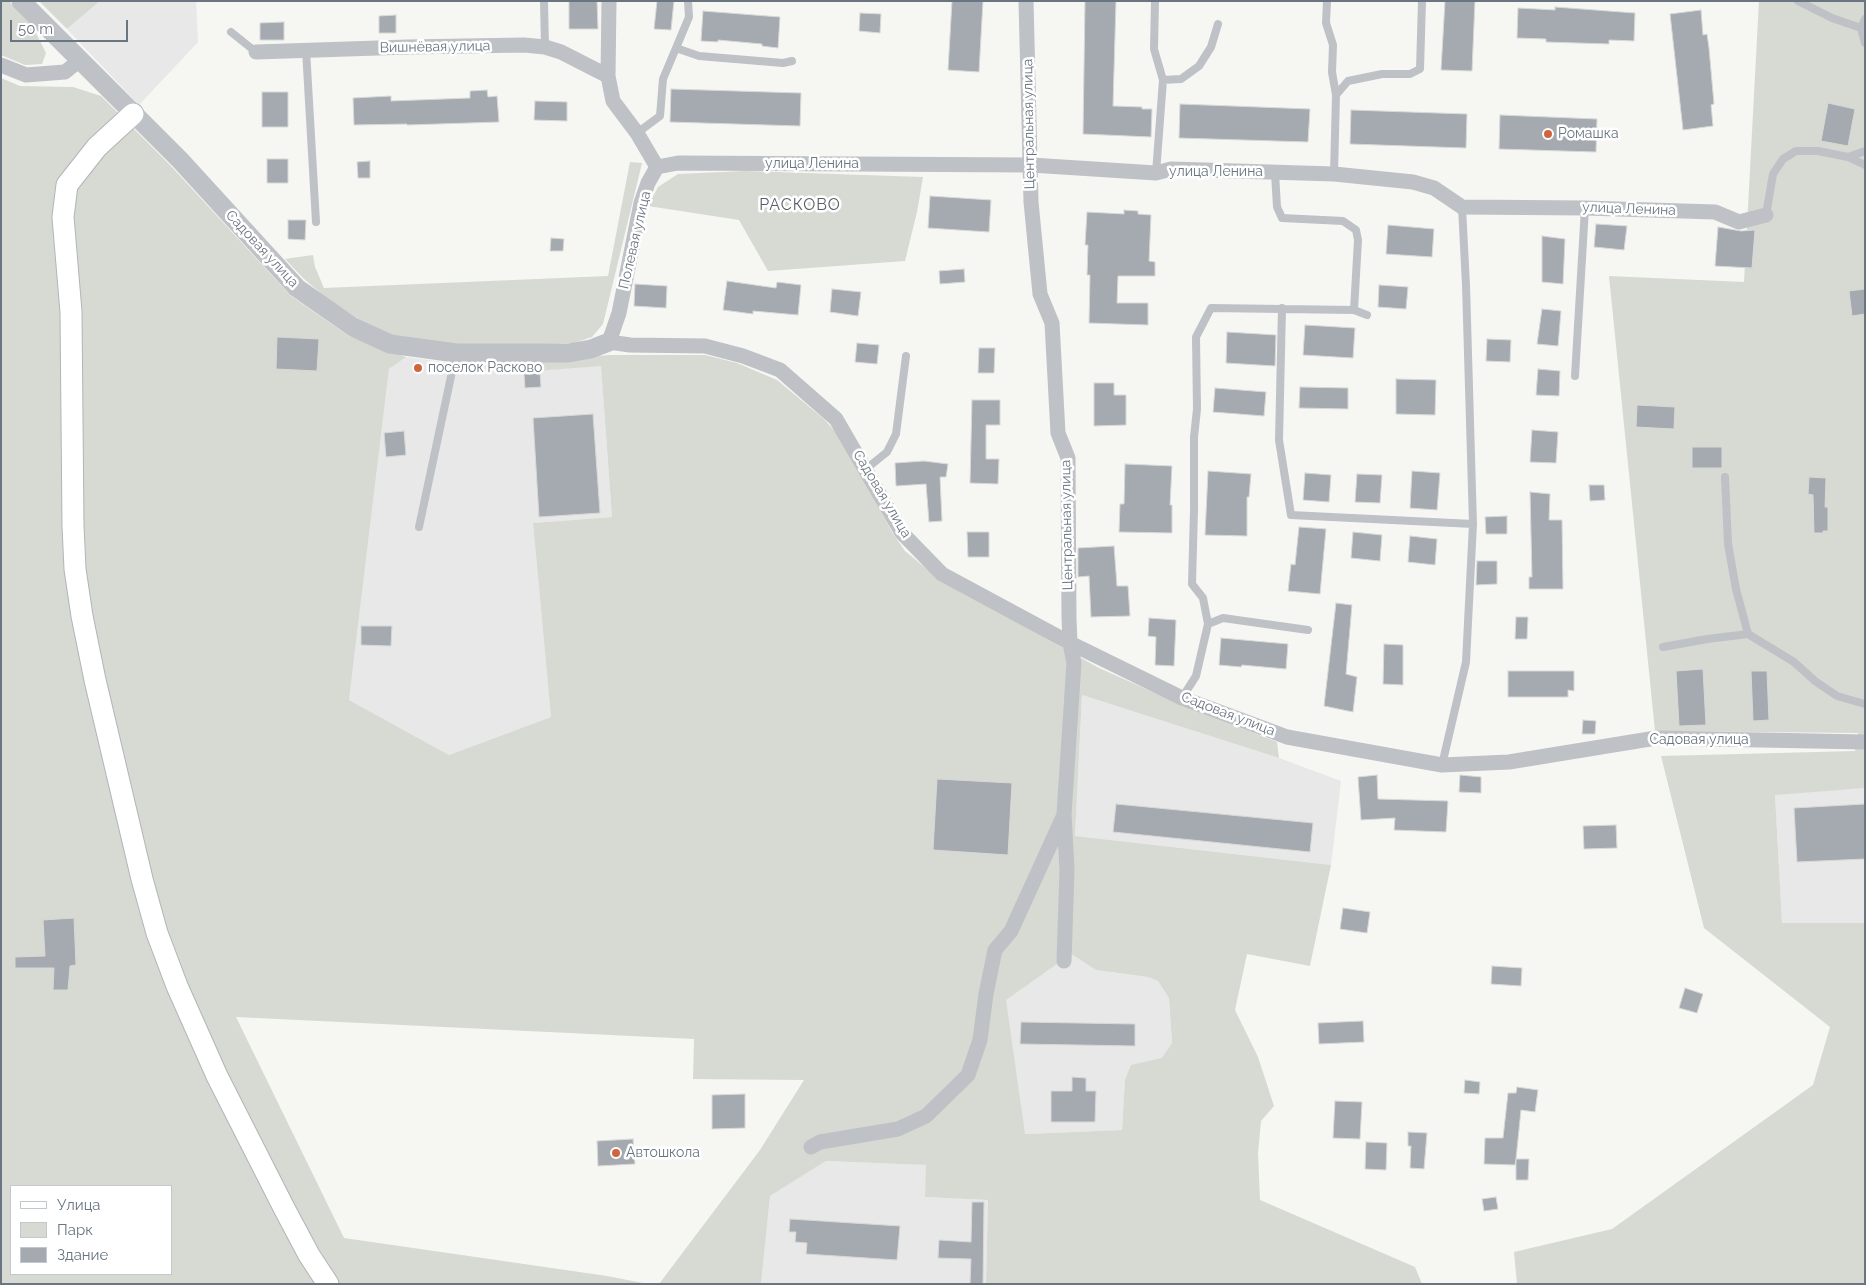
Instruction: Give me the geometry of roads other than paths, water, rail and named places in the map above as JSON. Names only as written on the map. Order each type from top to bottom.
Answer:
[{"type":"main road","points":[[133,114],[97,146],[67,185],[63,217],[72,312],[75,570],[82,616],[95,680],[157,933],[177,986],[217,1076],[309,1255],[328,1284]]},
{"type":"street","name":"Садовая улица","points":[[21,1],[180,160],[297,288],[353,327],[390,344],[456,353],[568,353],[609,342],[630,345],[705,346],[743,356],[780,370],[836,419],[902,533],[942,574],[1070,643],[1182,698],[1287,737],[1442,764],[1509,762],[1656,738],[1865,742]]},
{"type":"street","points":[[609,1],[608,76],[613,101],[637,133],[657,167]]},
{"type":"street","name":"Центральная улица","points":[[1026,1],[1031,202],[1040,294],[1052,323],[1058,434],[1068,458],[1070,643],[1074,663],[1064,814],[1067,870],[1064,961]]},
{"type":"street","name":"Вишнёвая улица","points":[[256,52],[524,45],[545,47],[561,52],[608,76]]},
{"type":"street","points":[[1,65],[26,75],[65,72],[80,60]]},
{"type":"street","name":"улица Ленина","points":[[657,167],[678,163],[1031,165],[1156,173],[1171,169],[1334,174],[1413,182],[1434,188],[1462,207],[1715,212],[1739,222],[1766,215]]},
{"type":"street","name":"Полевая улица","points":[[609,342],[619,313],[640,203],[657,167]]},
{"type":"street","points":[[812,1147],[820,1142],[858,1137],[905,1126],[926,1116],[968,1075],[980,1040],[986,994],[995,950],[1011,930],[1064,814]]},
{"type":"lane","points":[[544,1],[545,47]]},
{"type":"lane","points":[[637,133],[660,116],[662,79],[689,17],[688,1]]},
{"type":"lane","points":[[1155,1],[1154,49],[1163,80],[1156,173]]},
{"type":"lane","points":[[1327,1],[1326,23],[1333,45],[1332,72],[1336,94],[1334,174]]},
{"type":"lane","points":[[1336,94],[1348,81],[1382,74],[1410,74],[1420,69],[1422,1]]},
{"type":"lane","points":[[1798,1],[1832,18],[1861,28]]},
{"type":"lane","points":[[1865,19],[1861,28],[1865,43]]},
{"type":"lane","points":[[1163,80],[1181,79],[1199,66],[1211,47],[1218,24]]},
{"type":"lane","points":[[232,32],[256,52]]},
{"type":"lane","points":[[676,48],[699,56],[792,61]]},
{"type":"lane","points":[[306,50],[316,222]]},
{"type":"lane","points":[[1766,215],[1773,174],[1783,159],[1796,151],[1818,151],[1848,158],[1865,165]]},
{"type":"lane","points":[[1848,158],[1865,151]]},
{"type":"lane","points":[[1275,172],[1277,207],[1282,218],[1343,221],[1356,230],[1358,240],[1354,310]]},
{"type":"lane","points":[[1442,764],[1466,662],[1473,524],[1462,207]]},
{"type":"lane","points":[[1575,376],[1585,208]]},
{"type":"lane","points":[[1182,698],[1196,676],[1208,624],[1203,598],[1192,584],[1194,437],[1197,409],[1196,337],[1210,308],[1354,310],[1367,315]]},
{"type":"lane","points":[[1282,308],[1279,440],[1292,515],[1473,524]]},
{"type":"lane","points":[[419,527],[456,353]]},
{"type":"lane","points":[[866,469],[887,452],[896,434],[906,356]]},
{"type":"lane","points":[[1725,477],[1728,544],[1736,589],[1748,634]]},
{"type":"lane","points":[[1208,624],[1223,618],[1308,630]]},
{"type":"lane","points":[[1663,647],[1748,634],[1794,662],[1815,682],[1837,696],[1865,704]]},
{"type":"place","name":"Ромашка","points":[[1548,134]]},
{"type":"place","name":"поселок Расково","points":[[418,368]]},
{"type":"place","name":"Автошкола","points":[[616,1153]]},
{"type":"district","name":"РАСКОВО","points":[[800,205]]}]
